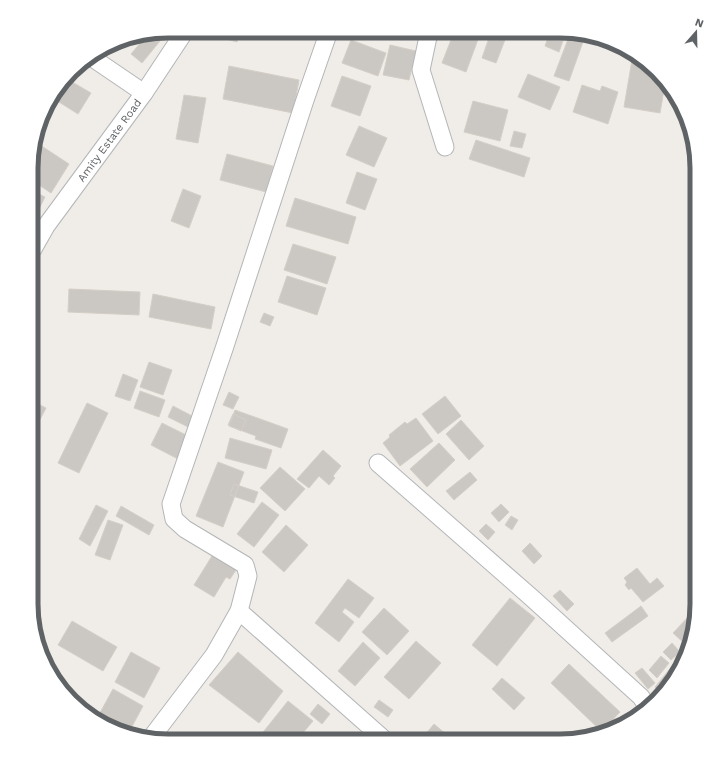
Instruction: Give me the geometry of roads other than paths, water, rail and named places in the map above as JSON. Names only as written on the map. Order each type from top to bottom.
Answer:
[{"type":"street","name":"Amity Estate Road","points":[[38,240],[46,226],[144,93],[180,38]]},
{"type":"street","points":[[155,733],[214,655],[239,611],[248,576],[245,565],[185,529],[174,519],[171,504],[327,38]]},
{"type":"street","points":[[428,38],[421,70],[445,147]]},
{"type":"street","points":[[96,60],[144,93]]},
{"type":"street","points":[[378,463],[532,598],[641,696],[645,703]]},
{"type":"street","points":[[239,611],[378,734]]}]
